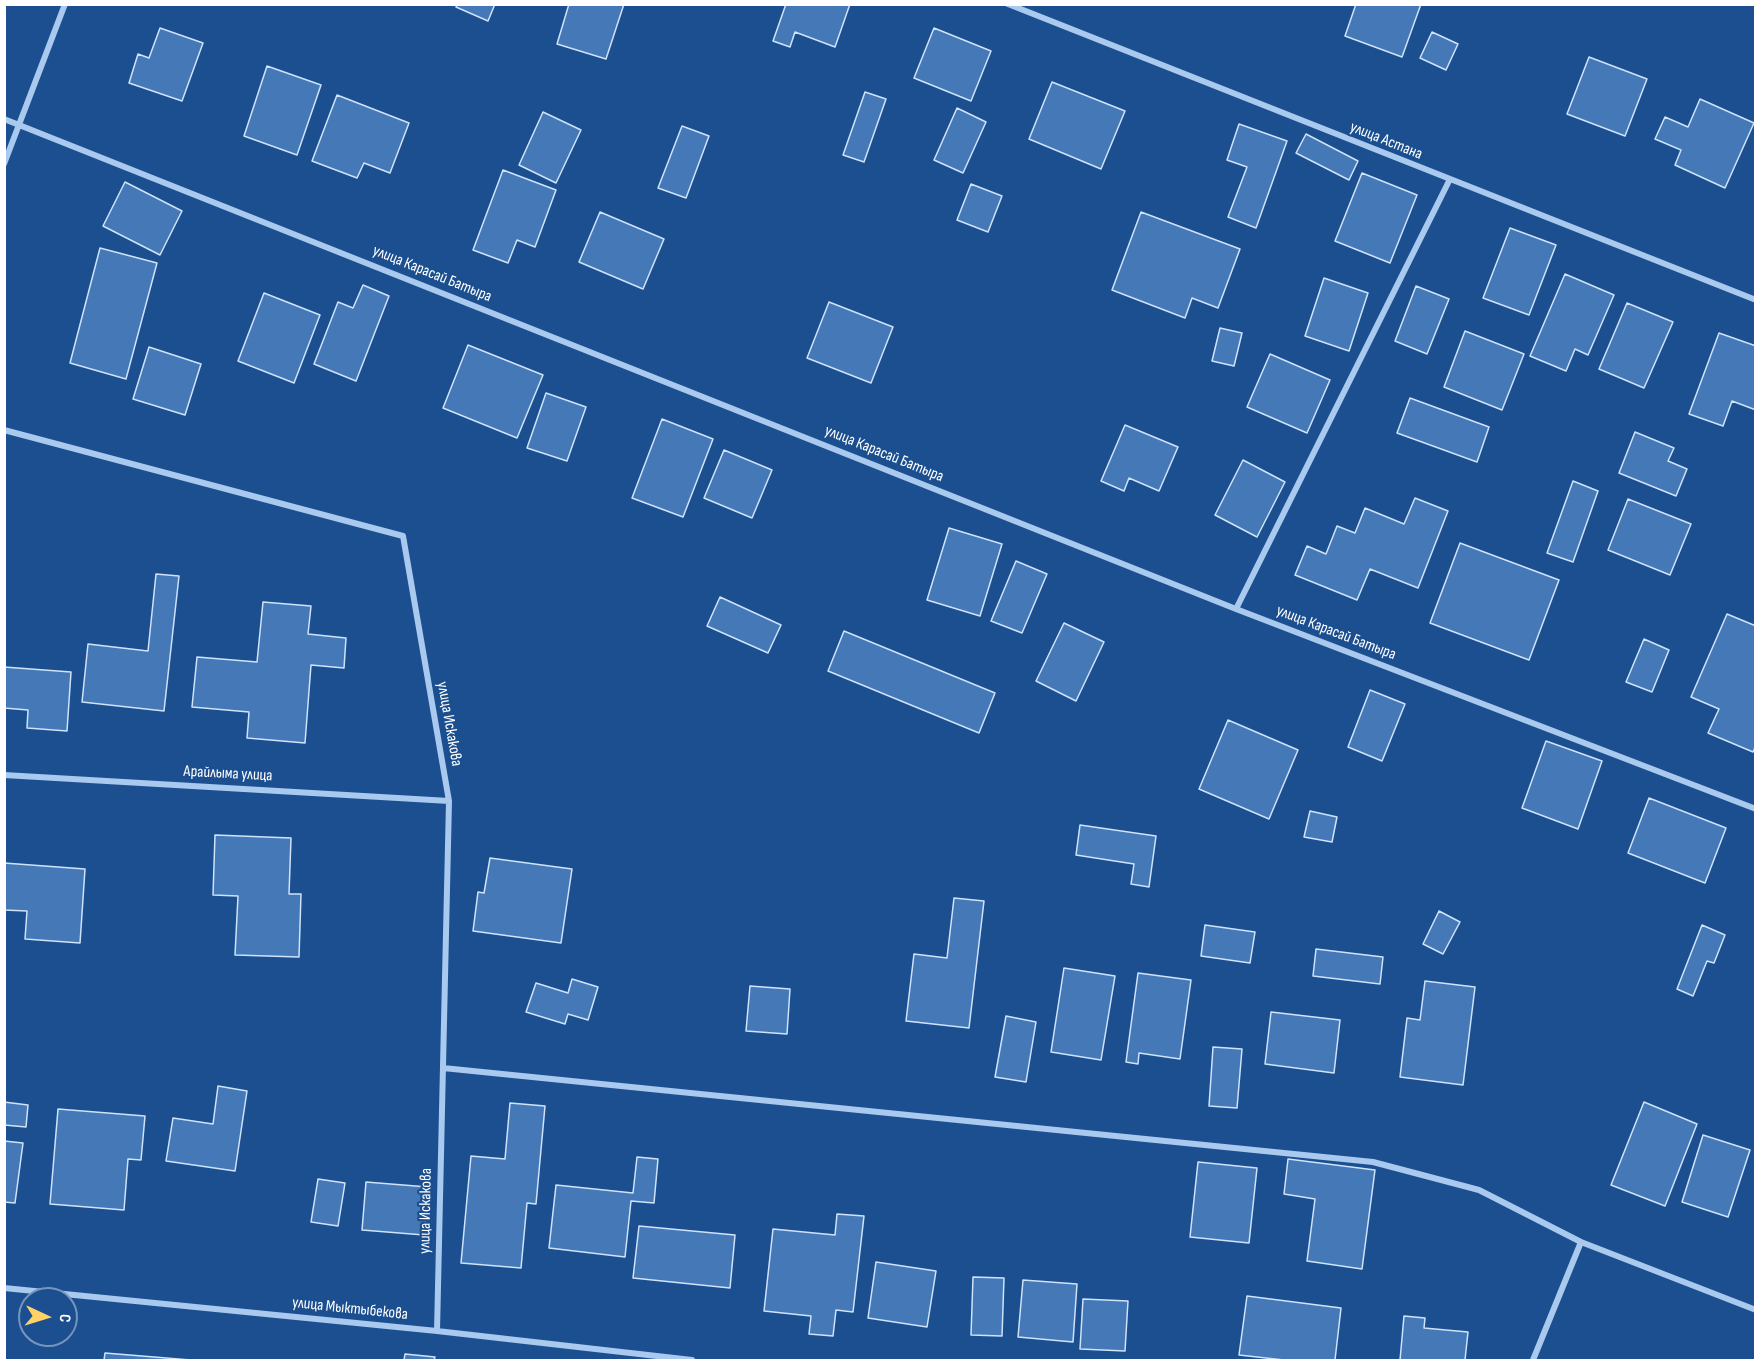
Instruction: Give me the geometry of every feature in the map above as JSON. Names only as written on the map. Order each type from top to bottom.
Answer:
[{"type":"street","points":[[4,164],[64,4]]},
{"type":"street","name":"улица Астана","points":[[1008,4],[1755,300]]},
{"type":"street","name":"улица Карасай Батыра","points":[[4,119],[1236,609],[1755,809]]},
{"type":"street","points":[[1236,609],[1449,180]]},
{"type":"street","name":"улица Искакова","points":[[4,430],[403,536],[449,801],[437,1331]]},
{"type":"street","name":"Арайлыма улица","points":[[4,775],[449,801]]},
{"type":"street","points":[[443,1068],[1373,1162],[1479,1190],[1581,1242],[1755,1310]]},
{"type":"street","points":[[1533,1360],[1581,1242]]},
{"type":"street","name":"улица Мыктыбекова","points":[[4,1288],[437,1331],[692,1360]]},
{"type":"building","points":[[457,4],[495,4],[488,21],[456,7]]},
{"type":"building","points":[[569,4],[624,4],[606,59],[557,44]]},
{"type":"building","points":[[786,4],[850,4],[835,47],[795,32],[790,47],[773,41]]},
{"type":"building","points":[[1356,4],[1421,4],[1402,57],[1345,36]]},
{"type":"building","points":[[160,28],[203,43],[182,101],[129,83],[138,54],[149,58]]},
{"type":"building","points":[[934,28],[991,51],[971,101],[914,78]]},
{"type":"building","points":[[1432,32],[1458,44],[1446,70],[1420,58]]},
{"type":"building","points":[[1589,57],[1647,79],[1625,136],[1567,114]]},
{"type":"building","points":[[267,66],[321,85],[297,155],[244,136]]},
{"type":"building","points":[[1052,82],[1125,111],[1101,169],[1029,139]]},
{"type":"building","points":[[865,92],[886,99],[864,162],[843,155]]},
{"type":"building","points":[[337,95],[409,123],[390,173],[364,163],[357,178],[312,161]]},
{"type":"building","points":[[1700,99],[1754,123],[1725,188],[1675,165],[1681,150],[1655,139],[1665,117],[1688,127]]},
{"type":"building","points":[[957,108],[986,122],[963,173],[934,160]]},
{"type":"building","points":[[543,112],[581,130],[556,183],[519,165]]},
{"type":"building","points":[[1239,124],[1287,141],[1256,228],[1228,217],[1247,167],[1227,160]]},
{"type":"building","points":[[682,126],[709,136],[686,198],[658,188]]},
{"type":"building","points":[[1306,134],[1358,161],[1349,180],[1296,153]]},
{"type":"building","points":[[503,170],[556,190],[535,247],[517,240],[508,263],[473,250]]},
{"type":"building","points":[[1362,173],[1417,195],[1390,263],[1335,241]]},
{"type":"building","points":[[125,182],[182,211],[160,255],[103,226]]},
{"type":"building","points":[[971,184],[1002,196],[988,232],[957,220]]},
{"type":"building","points":[[600,212],[664,239],[643,289],[579,262]]},
{"type":"building","points":[[1141,212],[1240,249],[1218,308],[1192,298],[1185,318],[1112,290]]},
{"type":"building","points":[[1510,228],[1556,245],[1529,315],[1483,298]]},
{"type":"building","points":[[100,248],[157,263],[126,379],[70,363]]},
{"type":"building","points":[[1565,274],[1614,295],[1588,355],[1575,349],[1566,371],[1530,356]]},
{"type":"building","points":[[1324,278],[1368,293],[1349,351],[1305,336]]},
{"type":"building","points":[[363,285],[389,296],[356,381],[314,364],[338,302],[353,308]]},
{"type":"building","points":[[1416,286],[1449,299],[1427,354],[1395,341]]},
{"type":"building","points":[[264,293],[320,315],[294,383],[238,361]]},
{"type":"building","points":[[829,302],[893,327],[871,383],[807,358]]},
{"type":"building","points":[[1627,303],[1673,322],[1644,388],[1599,369]]},
{"type":"building","points":[[1220,328],[1242,333],[1234,366],[1212,361]]},
{"type":"building","points":[[1465,331],[1524,354],[1502,410],[1444,387]]},
{"type":"building","points":[[1719,333],[1756,346],[1756,410],[1732,401],[1723,426],[1689,414]]},
{"type":"building","points":[[468,345],[543,375],[517,438],[443,408]]},
{"type":"building","points":[[149,347],[201,364],[185,415],[133,399]]},
{"type":"building","points":[[1270,354],[1330,380],[1307,433],[1247,407]]},
{"type":"building","points":[[546,393],[586,407],[567,461],[527,448]]},
{"type":"building","points":[[1410,398],[1489,427],[1477,462],[1397,433]]},
{"type":"building","points":[[662,419],[713,439],[683,517],[632,498]]},
{"type":"building","points":[[1125,425],[1178,447],[1159,491],[1129,478],[1124,491],[1101,481]]},
{"type":"building","points":[[1635,432],[1674,448],[1668,461],[1687,469],[1676,496],[1619,473]]},
{"type":"building","points":[[724,450],[772,470],[752,518],[704,498]]},
{"type":"building","points":[[1243,460],[1285,482],[1257,537],[1215,515]]},
{"type":"building","points":[[1573,481],[1598,491],[1573,562],[1547,553]]},
{"type":"building","points":[[1415,498],[1448,511],[1418,588],[1370,569],[1357,600],[1295,575],[1307,546],[1326,554],[1337,526],[1355,533],[1365,508],[1404,524]]},
{"type":"building","points":[[1628,499],[1691,524],[1670,575],[1608,550]]},
{"type":"building","points":[[949,528],[1002,544],[980,616],[927,600]]},
{"type":"building","points":[[1460,543],[1559,580],[1529,660],[1430,623]]},
{"type":"building","points":[[1016,561],[1047,574],[1022,633],[991,621]]},
{"type":"building","points":[[156,574],[179,576],[164,711],[82,702],[88,644],[148,651]]},
{"type":"building","points":[[720,597],[781,625],[768,653],[707,626]]},
{"type":"building","points":[[263,602],[311,606],[308,634],[346,638],[344,668],[311,665],[305,743],[247,738],[249,712],[192,707],[197,657],[257,662]]},
{"type":"building","points":[[1727,614],[1756,626],[1756,745],[1753,752],[1708,733],[1719,709],[1691,697]]},
{"type":"building","points":[[1064,623],[1104,642],[1076,701],[1036,681]]},
{"type":"building","points":[[844,631],[995,693],[979,733],[828,671]]},
{"type":"building","points":[[1644,639],[1669,650],[1652,692],[1626,682]]},
{"type":"building","points":[[4,667],[71,672],[67,731],[27,728],[28,710],[4,708]]},
{"type":"building","points":[[1370,690],[1405,704],[1382,761],[1348,747]]},
{"type":"building","points":[[1228,720],[1298,750],[1269,819],[1199,789]]},
{"type":"building","points":[[1546,741],[1602,761],[1578,829],[1522,808]]},
{"type":"building","points":[[1649,798],[1726,828],[1705,883],[1628,853]]},
{"type":"building","points":[[1310,811],[1337,817],[1332,842],[1304,837]]},
{"type":"building","points":[[1080,825],[1156,836],[1149,887],[1131,884],[1134,864],[1076,855]]},
{"type":"building","points":[[215,835],[291,838],[289,894],[301,894],[299,957],[235,955],[238,896],[213,895]]},
{"type":"building","points":[[490,858],[572,869],[561,943],[473,931],[478,892],[484,893]]},
{"type":"building","points":[[4,863],[85,869],[80,943],[25,939],[27,911],[4,910]]},
{"type":"building","points":[[954,898],[984,901],[969,1028],[906,1021],[914,954],[947,958]]},
{"type":"building","points":[[1439,911],[1460,922],[1443,954],[1423,944]]},
{"type":"building","points":[[1205,925],[1255,932],[1250,963],[1201,956]]},
{"type":"building","points":[[1702,925],[1725,935],[1714,963],[1707,961],[1693,996],[1677,989]]},
{"type":"building","points":[[1316,949],[1383,957],[1380,984],[1313,976]]},
{"type":"building","points":[[1064,968],[1115,976],[1101,1060],[1051,1052]]},
{"type":"building","points":[[1138,973],[1191,980],[1180,1059],[1139,1053],[1138,1064],[1126,1062]]},
{"type":"building","points":[[572,979],[598,987],[588,1020],[568,1014],[565,1024],[526,1012],[536,983],[568,993]]},
{"type":"building","points":[[1425,981],[1475,987],[1463,1085],[1400,1077],[1407,1018],[1420,1020]]},
{"type":"building","points":[[750,986],[790,989],[787,1034],[746,1031]]},
{"type":"building","points":[[1271,1012],[1340,1020],[1334,1073],[1265,1064]]},
{"type":"building","points":[[1006,1016],[1036,1022],[1026,1082],[995,1077]]},
{"type":"building","points":[[1213,1047],[1242,1049],[1237,1108],[1209,1106]]},
{"type":"building","points":[[218,1086],[247,1091],[235,1171],[166,1161],[173,1118],[213,1124]]},
{"type":"building","points":[[4,1102],[28,1105],[26,1127],[4,1125]]},
{"type":"building","points":[[1644,1102],[1697,1124],[1665,1206],[1611,1185]]},
{"type":"building","points":[[510,1103],[545,1106],[536,1204],[527,1203],[521,1268],[461,1263],[471,1156],[505,1159]]},
{"type":"building","points":[[58,1109],[145,1116],[141,1160],[128,1159],[124,1210],[50,1204]]},
{"type":"building","points":[[1703,1135],[1750,1150],[1728,1217],[1682,1202]]},
{"type":"building","points":[[4,1141],[23,1143],[15,1203],[4,1202]]},
{"type":"building","points":[[637,1157],[658,1159],[654,1203],[631,1201],[625,1257],[549,1248],[556,1185],[633,1193]]},
{"type":"building","points":[[1288,1159],[1375,1170],[1362,1269],[1307,1261],[1315,1199],[1284,1194]]},
{"type":"building","points":[[1198,1162],[1257,1168],[1249,1243],[1190,1237]]},
{"type":"building","points":[[318,1179],[345,1183],[338,1226],[311,1222]]},
{"type":"building","points":[[366,1182],[428,1187],[424,1235],[362,1230]]},
{"type":"building","points":[[837,1214],[864,1216],[853,1312],[836,1310],[833,1336],[809,1334],[811,1316],[764,1311],[773,1229],[835,1235]]},
{"type":"building","points":[[639,1226],[735,1235],[730,1288],[633,1278]]},
{"type":"building","points":[[876,1262],[936,1271],[927,1327],[868,1318]]},
{"type":"building","points":[[973,1277],[1004,1278],[1002,1336],[971,1335]]},
{"type":"building","points":[[1023,1280],[1077,1284],[1073,1342],[1018,1337]]},
{"type":"building","points":[[1247,1296],[1341,1308],[1335,1360],[1284,1360],[1239,1355]]},
{"type":"building","points":[[1083,1299],[1128,1301],[1125,1351],[1080,1349]]},
{"type":"building","points":[[1404,1316],[1425,1318],[1424,1328],[1468,1332],[1465,1360],[1400,1360]]},
{"type":"building","points":[[105,1353],[191,1360],[104,1360]]},
{"type":"building","points":[[405,1354],[435,1357],[434,1360],[404,1360]]}]
